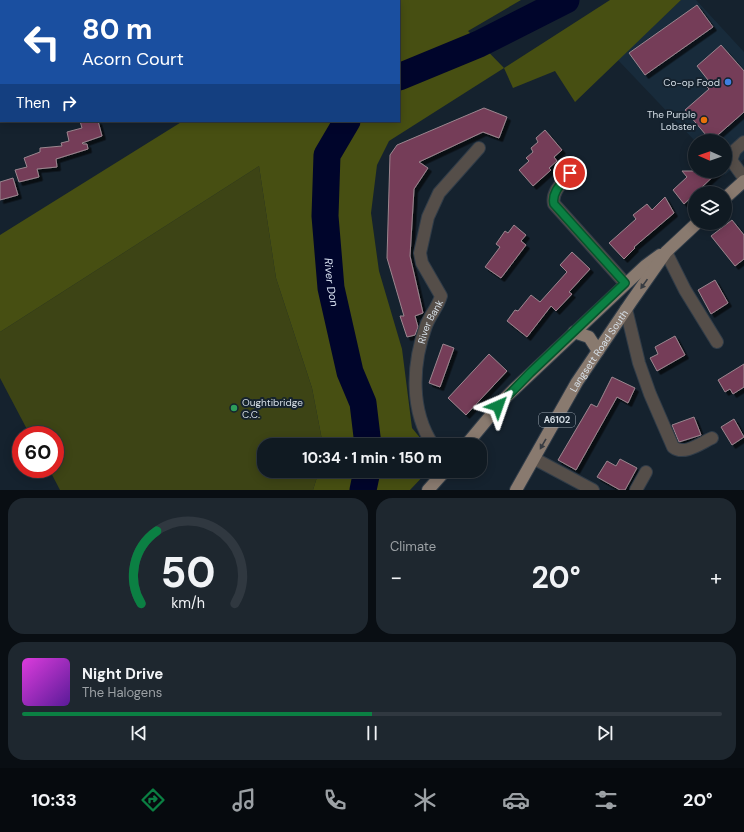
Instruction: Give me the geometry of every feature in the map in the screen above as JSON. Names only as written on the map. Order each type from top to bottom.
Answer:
[{"type":"main road","points":[[732,191],[744,180]]},
{"type":"main road","name":"Langsett Road South","points":[[516,490],[535,459],[577,382],[598,350],[666,252],[690,230]]},
{"type":"main road","name":"A6102","points":[[472,438],[506,397],[625,283],[655,258],[666,252]]},
{"type":"main road","points":[[574,332],[588,337],[598,350]]},
{"type":"main road","points":[[428,490],[439,478]]},
{"type":"street","points":[[744,142],[735,150],[731,160],[744,180]]},
{"type":"street","name":"River Bank","points":[[428,438],[425,433],[415,385],[417,355],[426,326],[439,303],[441,296],[422,263],[420,253],[431,206],[439,193],[479,148]]},
{"type":"street","points":[[570,173],[555,192],[553,200],[554,204],[625,283]]},
{"type":"street","points":[[666,252],[685,290],[717,342]]},
{"type":"street","points":[[626,309],[644,376],[673,447],[683,452],[712,438]]},
{"type":"street","points":[[535,459],[593,490]]},
{"type":"street","points":[[636,490],[646,472]]},
{"type":"shaded area","points":[[681,0],[696,0],[744,52],[744,159],[732,169],[732,134],[688,134],[618,60]]},
{"type":"green space","points":[[400,0],[521,0],[468,31],[504,68],[389,141],[377,165],[371,213],[379,271],[402,349],[412,428],[420,438],[322,438],[312,388],[276,278],[259,166],[0,332],[0,235],[181,122],[400,122]]},
{"type":"green space","points":[[610,0],[681,0],[575,102],[555,71],[513,88],[504,68]]},
{"type":"green space","points":[[259,166],[276,278],[312,388],[322,438],[257,438],[257,478],[317,478],[313,490],[60,490],[54,478],[64,478],[64,426],[25,426],[0,378],[0,332]]},
{"type":"green space","points":[[317,478],[421,478],[410,490],[313,490]]},
{"type":"building","points":[[697,5],[713,27],[645,75],[629,53]]},
{"type":"building","points":[[721,45],[744,71],[744,112],[719,134],[705,134],[685,110],[709,89],[704,84],[708,80],[697,66]]},
{"type":"building","points":[[484,108],[507,117],[499,138],[483,132],[419,162],[428,168],[414,189],[410,256],[423,313],[415,316],[418,327],[415,335],[407,337],[400,316],[404,316],[387,258],[390,155],[397,145]]},
{"type":"building","points":[[80,122],[98,122],[102,136],[82,143],[87,144],[88,149],[56,159],[57,167],[37,169],[39,177],[19,182],[15,170],[27,167],[24,158],[40,152],[40,148],[62,146],[61,143],[69,141],[67,132],[82,128]]},
{"type":"building","points":[[545,130],[562,150],[554,157],[557,161],[549,168],[551,170],[533,186],[519,170],[529,161],[526,158],[533,152],[531,148],[538,142],[536,138]]},
{"type":"building","points":[[682,171],[688,171],[688,178],[712,178],[703,186],[688,186],[688,200],[684,204],[673,190],[687,177]]},
{"type":"building","points":[[13,178],[18,195],[0,200],[0,182]]},
{"type":"building","points":[[665,197],[674,213],[634,247],[635,248],[624,259],[609,243],[636,219],[633,215],[647,204],[652,210]]},
{"type":"building","points":[[732,220],[744,235],[744,259],[735,266],[711,236],[719,230],[732,230]]},
{"type":"building","points":[[514,225],[526,235],[521,241],[526,245],[501,278],[485,267],[500,247],[496,244],[505,231],[508,233]]},
{"type":"building","points":[[572,252],[590,269],[569,292],[572,294],[556,311],[551,306],[527,337],[507,321],[515,310],[518,311],[531,295],[540,302],[567,272],[560,265]]},
{"type":"building","points":[[715,280],[728,303],[711,314],[698,290]]},
{"type":"building","points":[[675,336],[685,355],[657,371],[650,358],[658,354],[655,347]]},
{"type":"building","points":[[443,344],[454,348],[440,387],[429,383]]},
{"type":"building","points":[[489,354],[507,371],[466,415],[448,398]]},
{"type":"building","points":[[744,364],[744,387],[733,394],[730,389],[725,392],[718,380]]},
{"type":"building","points":[[612,377],[635,388],[628,403],[617,397],[576,470],[558,460],[591,404],[597,407]]},
{"type":"building","points":[[694,417],[701,435],[679,442],[672,425]]},
{"type":"building","points":[[734,419],[744,437],[732,445],[721,427]]},
{"type":"building","points":[[620,459],[637,468],[625,490],[620,490],[597,477],[607,461],[616,466]]},
{"type":"waterway","name":"River Don","points":[[400,77],[479,44],[566,0]]},
{"type":"waterway","name":"River Don","points":[[346,122],[327,155],[325,216],[331,288],[350,372],[363,403],[367,438]]},
{"type":"waterway","name":"River Don","points":[[363,490],[366,478]]},
{"type":"place","name":"Co-op Food","points":[[728,82]]},
{"type":"place","name":"The Purple Lobster","points":[[704,120]]},
{"type":"place","name":"Oughtibridge C.C.","points":[[234,408]]},
{"type":"route","points":[[498,406],[530,373],[625,283],[616,271],[554,204],[553,200],[555,192],[570,173]]}]
